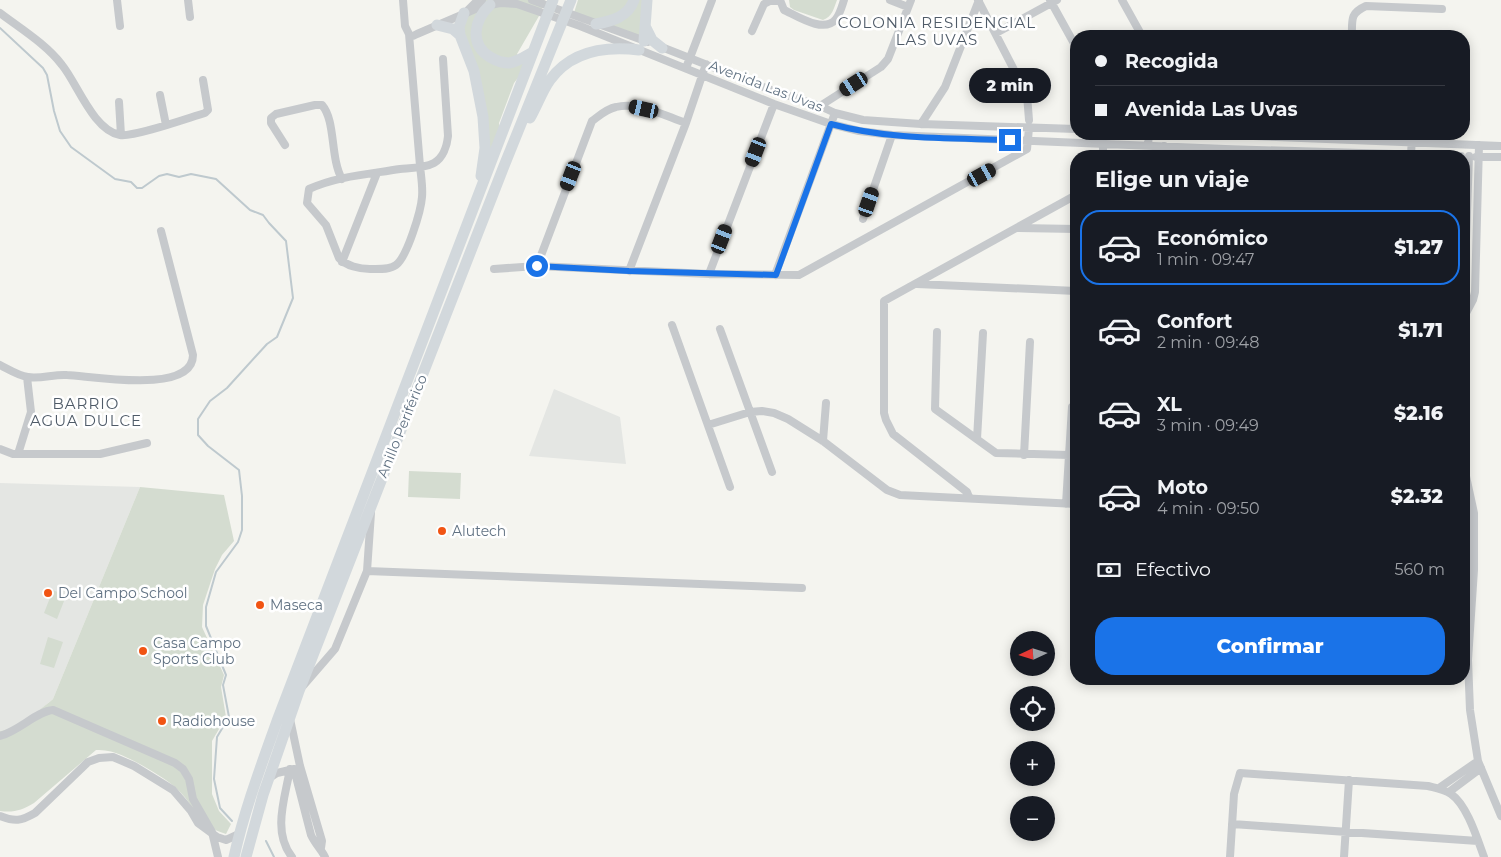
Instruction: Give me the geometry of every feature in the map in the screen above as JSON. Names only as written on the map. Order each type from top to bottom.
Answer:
[{"type":"highway","name":"Anillo Periférico","points":[[234,857],[239,834],[276,721],[553,0]]},
{"type":"highway","points":[[586,25],[618,19],[626,13],[634,0]]},
{"type":"highway","points":[[504,166],[555,73],[567,63],[590,52],[642,45],[648,0]]},
{"type":"highway","points":[[486,2],[476,33],[477,44],[484,53],[496,60],[509,63],[533,52]]},
{"type":"highway","name":"Anillo Periférico","points":[[246,857],[267,780],[299,692],[504,166],[571,2]]},
{"type":"highway","points":[[464,13],[461,19],[460,35],[474,71],[483,117],[485,148],[478,196]]},
{"type":"highway","points":[[437,25],[453,29],[460,35]]},
{"type":"highway","points":[[645,26],[652,40],[662,48]]},
{"type":"street","points":[[117,0],[120,26]]},
{"type":"street","points":[[188,0],[190,17]]},
{"type":"street","points":[[403,0],[405,26],[409,34],[420,166],[422,196],[418,216],[408,245],[398,264],[389,269],[369,269],[354,267],[342,262],[326,225],[307,203],[309,189],[325,182],[420,166],[435,163],[447,146],[448,136],[443,59]]},
{"type":"street","points":[[752,32],[764,4],[770,1],[780,0],[784,10],[823,25],[832,23],[837,18],[844,0]]},
{"type":"street","points":[[820,106],[881,67],[888,59],[910,4],[890,0]]},
{"type":"street","points":[[494,269],[537,266],[799,276],[1015,157],[1027,150],[1029,141],[1027,95],[978,0]]},
{"type":"street","points":[[921,124],[945,87],[978,0]]},
{"type":"street","points":[[1122,0],[1139,30]]},
{"type":"street","points":[[996,33],[1053,1],[1070,35]]},
{"type":"street","name":"Avenida Las Uvas","points":[[409,34],[413,36],[418,34],[486,2],[530,3],[642,45],[686,68],[774,104],[831,124],[859,131],[892,135],[1164,146],[1199,150]]},
{"type":"street","points":[[686,68],[709,2]]},
{"type":"street","points":[[1352,30],[1352,18],[1357,10],[1366,6],[1442,9]]},
{"type":"street","points":[[0,13],[46,49],[63,65],[88,107],[97,119],[113,133],[129,135],[205,113],[208,110],[203,80]]},
{"type":"street","name":"Avenida Las Uvas","points":[[642,45],[662,48],[835,113],[864,120],[921,124],[1029,124],[1070,128]]},
{"type":"street","points":[[629,271],[686,123],[706,64]]},
{"type":"street","points":[[160,95],[166,125]]},
{"type":"street","points":[[119,102],[121,135]]},
{"type":"street","points":[[709,274],[774,104]]},
{"type":"street","points":[[285,145],[270,123],[271,118],[276,114],[322,105],[326,109],[337,170],[342,179]]},
{"type":"street","points":[[537,266],[592,121],[603,112],[616,106],[632,106],[686,123]]},
{"type":"street","points":[[776,275],[835,113]]},
{"type":"street","points":[[863,219],[892,135]]},
{"type":"street","points":[[1148,140],[1148,146]]},
{"type":"street","points":[[1431,140],[1501,146]]},
{"type":"street","points":[[1103,144],[1103,150]]},
{"type":"street","points":[[1470,306],[1474,292],[1479,145]]},
{"type":"street","name":"Avenida Las Uvas","points":[[1470,156],[1501,157]]},
{"type":"street","points":[[342,262],[377,173]]},
{"type":"street","points":[[969,497],[967,492],[893,434],[886,420],[884,412],[884,301],[1070,198]]},
{"type":"street","points":[[1017,228],[1070,230]]},
{"type":"street","points":[[0,365],[28,377],[67,375],[86,378],[156,381],[179,374],[190,368],[193,362],[193,355],[161,231]]},
{"type":"street","points":[[915,284],[1070,290]]},
{"type":"street","points":[[672,325],[730,487]]},
{"type":"street","points":[[720,329],[772,472]]},
{"type":"street","points":[[937,332],[935,409],[996,453],[1069,455]]},
{"type":"street","points":[[976,439],[983,333]]},
{"type":"street","points":[[1024,455],[1030,342]]},
{"type":"street","points":[[18,454],[31,412],[28,377]]},
{"type":"street","points":[[823,441],[826,402]]},
{"type":"street","points":[[708,425],[750,412],[774,413],[788,419],[823,441],[887,490],[900,495],[969,497],[1070,504]]},
{"type":"street","points":[[1066,504],[1070,439]]},
{"type":"street","points":[[0,449],[18,454],[100,454],[147,443]]},
{"type":"street","points":[[1470,495],[1474,513],[1474,570],[1470,646]]},
{"type":"street","points":[[299,692],[335,649],[367,571],[372,502]]},
{"type":"street","points":[[367,571],[802,588]]},
{"type":"street","points":[[1468,685],[1479,764],[1501,816]]},
{"type":"street","points":[[0,736],[16,730],[40,714],[53,710],[175,762],[184,769],[189,778],[194,799],[212,832],[218,857]]},
{"type":"street","points":[[290,716],[295,768],[322,841],[321,848],[325,857]]},
{"type":"street","points":[[0,816],[12,821],[26,818],[35,813],[88,762],[99,758],[113,757],[134,766],[173,790],[191,811],[198,823],[221,839],[231,838],[239,834]]},
{"type":"street","points":[[1439,788],[1479,764]]},
{"type":"street","points":[[1448,792],[1479,764]]},
{"type":"street","points":[[267,780],[277,773],[295,768]]},
{"type":"street","points":[[292,857],[284,844],[281,829],[295,768]]},
{"type":"street","points":[[1230,857],[1234,794],[1240,773],[1439,788],[1448,792],[1462,806],[1484,857]]},
{"type":"street","points":[[1344,857],[1349,780]]},
{"type":"street","points":[[1232,824],[1478,841]]},
{"type":"shaded area","points":[[484,0],[545,0],[539,16],[517,54],[519,59],[528,65],[514,83],[499,123],[500,139],[495,152],[485,148],[461,19]]},
{"type":"shaded area","points":[[578,0],[647,0],[644,41],[573,16]]},
{"type":"shaded area","points":[[789,0],[837,0],[831,14],[823,20],[794,10],[790,7]]},
{"type":"shaded area","points":[[554,389],[620,417],[626,464],[529,456]]},
{"type":"shaded area","points":[[409,471],[461,473],[460,499],[408,497]]},
{"type":"shaded area","name":"Del Campo School","points":[[0,483],[140,487],[53,699],[40,710],[7,730],[0,731]]},
{"type":"shaded area","name":"Casa Campo Sports Club","points":[[140,487],[224,495],[234,541],[222,555],[215,569],[203,605],[202,627],[224,675],[221,687],[226,717],[212,741],[212,794],[219,811],[231,824],[226,834],[209,826],[176,788],[163,778],[124,756],[104,750],[96,750],[34,803],[10,812],[0,811],[0,731],[7,730],[21,723],[53,699]]},
{"type":"shaded area","points":[[53,590],[66,596],[57,619],[44,613]]},
{"type":"shaded area","points":[[48,637],[63,642],[54,668],[40,664]]},
{"type":"waterway","points":[[0,28],[43,68],[47,75],[60,131],[71,147],[115,179],[131,182],[137,188],[142,188],[159,176],[167,174],[179,177],[191,174],[216,179],[250,210],[263,215],[286,241],[293,298],[277,337],[267,344],[227,388],[210,401],[198,419],[198,435],[208,446],[239,470],[242,496],[242,530],[238,542],[216,572],[206,607],[206,626],[226,675],[223,685],[229,717],[217,737],[214,779],[220,808],[232,821]]},
{"type":"waterway","points":[[266,841],[274,857]]},
{"type":"place","name":"Alutech","points":[[442,531]]},
{"type":"place","name":"Del Campo School","points":[[48,593]]},
{"type":"place","name":"Maseca","points":[[260,605]]},
{"type":"place","name":"Casa Campo Sports Club","points":[[143,651]]},
{"type":"place","name":"Radiohouse","points":[[162,721]]},
{"type":"district","name":"COLONIA RESIDENCIAL LAS UVAS","points":[[937,30]]},
{"type":"district","name":"BARRIO AGUA DULCE","points":[[86,412]]},
{"type":"route","points":[[537,266],[629,271],[776,275],[831,124],[859,131],[914,137],[1010,140]]}]
